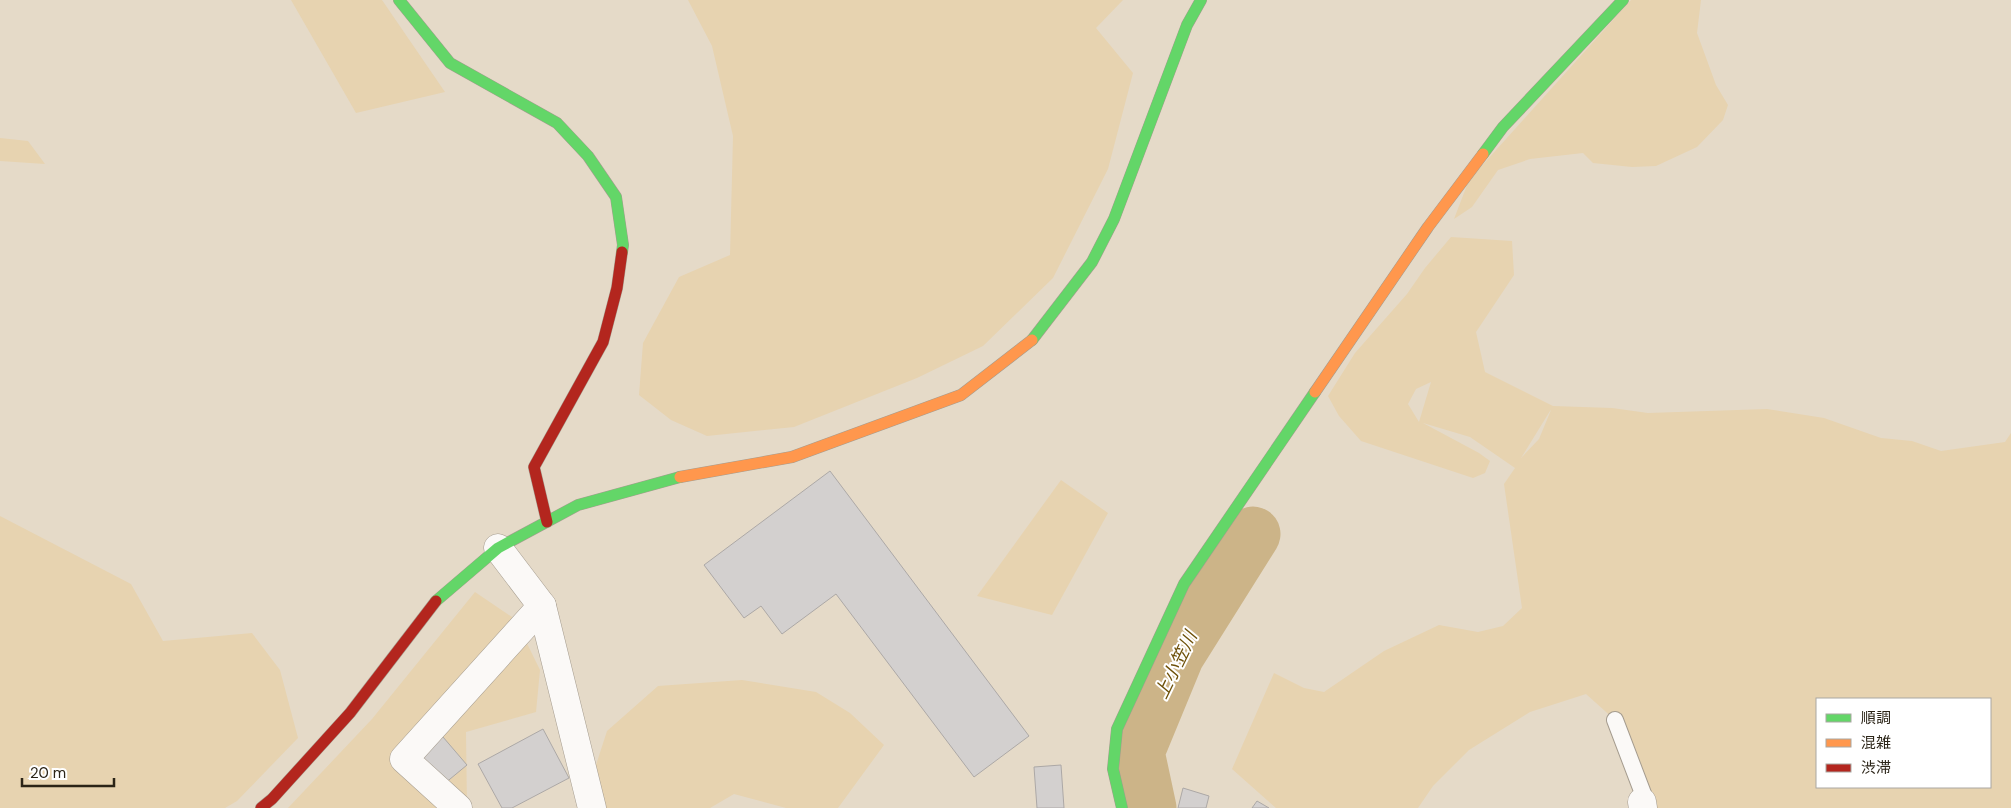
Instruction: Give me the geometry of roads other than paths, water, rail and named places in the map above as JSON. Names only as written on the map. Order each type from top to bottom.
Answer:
[{"type":"street","points":[[399,0],[450,63],[557,123],[588,156],[616,197],[623,245],[617,288],[603,342],[534,467],[547,522]]},
{"type":"street","points":[[261,808],[272,799],[350,713],[433,604],[498,548],[578,505],[669,479],[792,457],[961,395],[1035,337],[1092,262],[1114,219],[1187,25],[1201,0]]},
{"type":"street","points":[[1122,808],[1113,769],[1117,729],[1184,584],[1428,227],[1503,127],[1623,0]]},
{"type":"street","points":[[498,548],[542,606],[592,808]]},
{"type":"street","points":[[458,808],[404,759],[542,606]]},
{"type":"lane","points":[[1615,720],[1648,805]]},
{"type":"waterway","name":"上小笠川","points":[[1149,808],[1137,752],[1177,655],[1253,534]]}]
